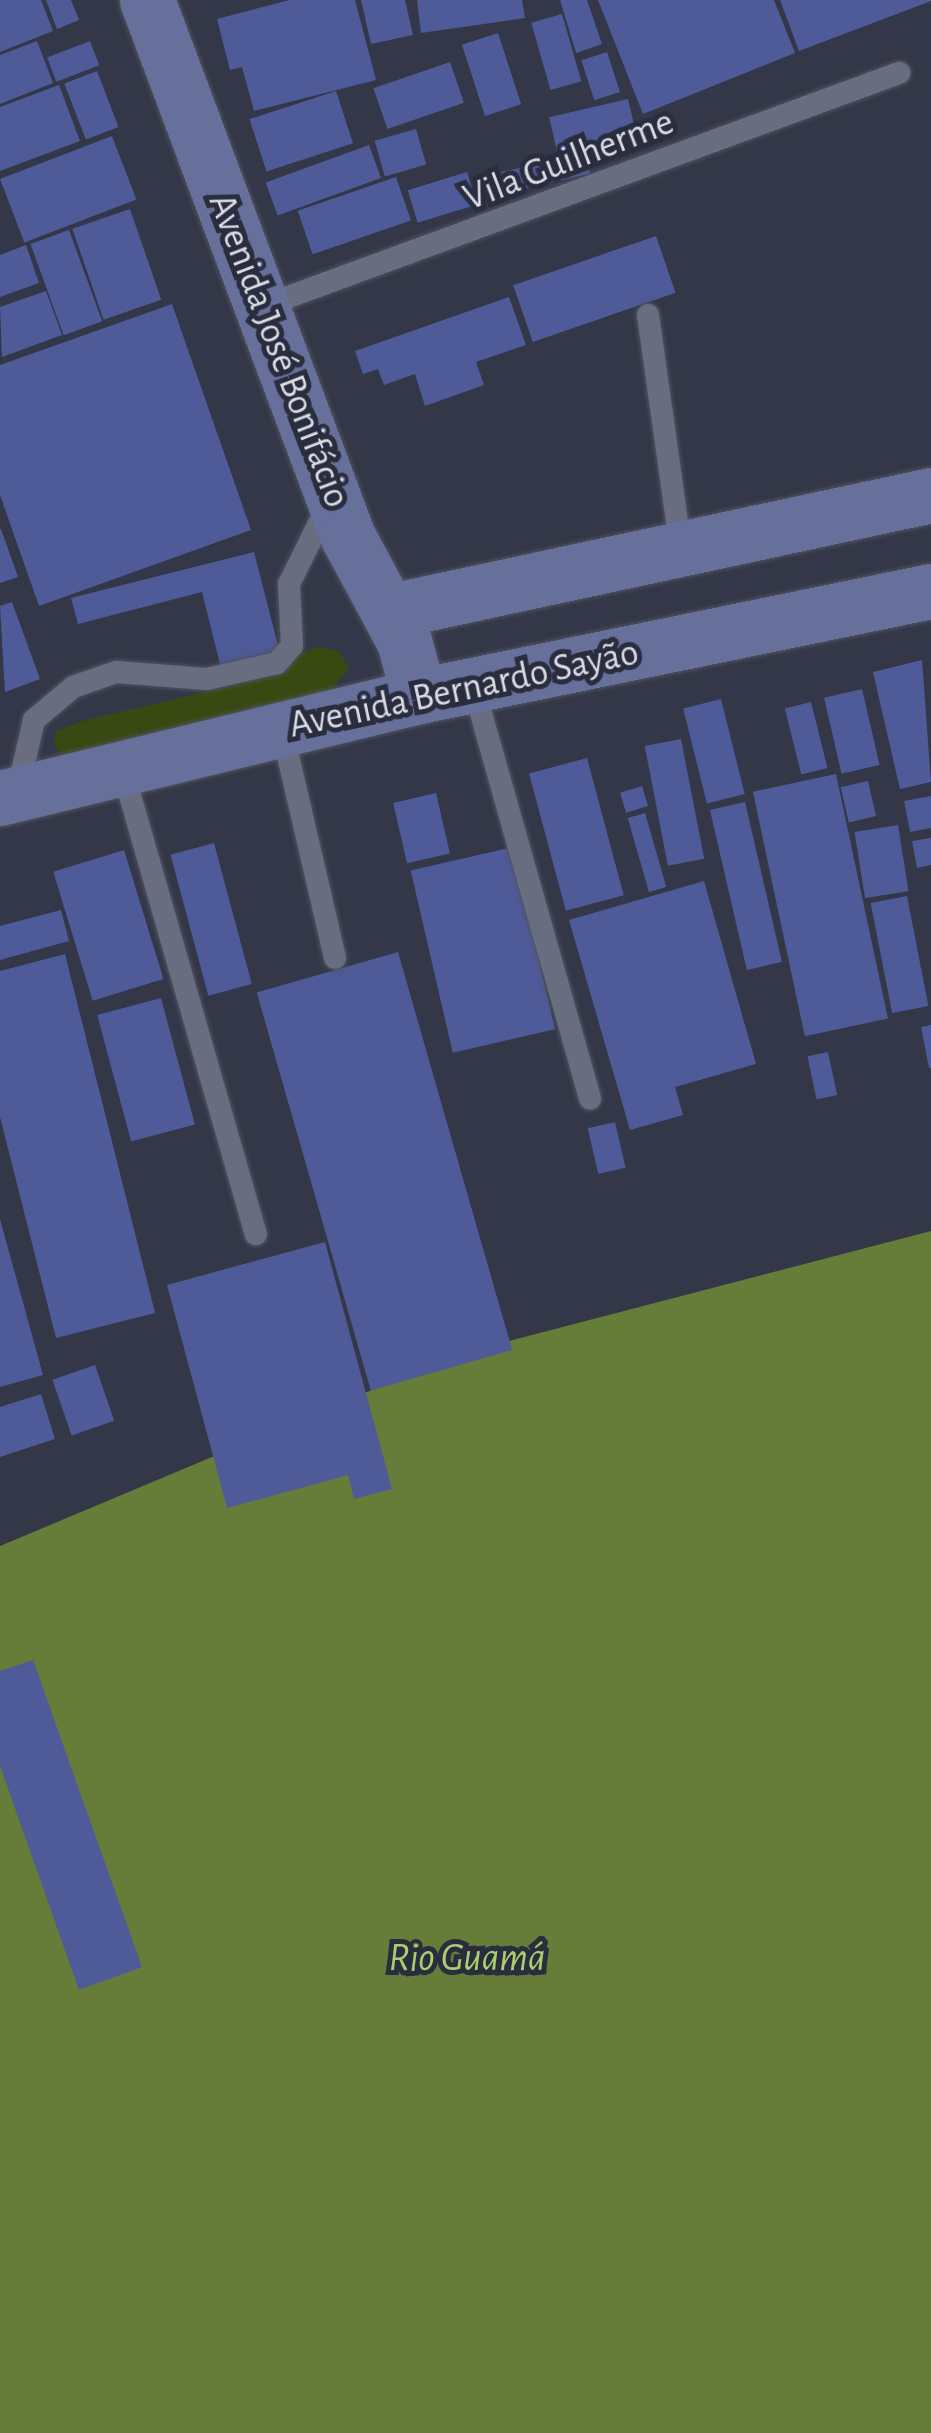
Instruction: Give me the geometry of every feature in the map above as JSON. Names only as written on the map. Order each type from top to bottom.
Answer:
[{"type":"main road","name":"Avenida José Bonifácio","points":[[146,0],[332,496],[391,611],[419,696]]},
{"type":"main road","points":[[391,611],[931,495]]},
{"type":"main road","name":"Avenida Bernardo Sayão","points":[[8,795],[123,771],[419,696],[931,592]]},
{"type":"lane","name":"Vila Guilherme","points":[[261,306],[899,73]]},
{"type":"lane","points":[[648,315],[681,550]]},
{"type":"lane","points":[[8,795],[34,720],[74,687],[116,672],[206,680],[277,663],[292,646],[289,584],[332,496]]},
{"type":"lane","points":[[473,685],[590,1099]]},
{"type":"lane","points":[[282,730],[335,958]]},
{"type":"lane","points":[[123,771],[256,1234]]},
{"type":"shaded area","points":[[315,647],[338,651],[349,667],[328,695],[65,757],[54,746],[56,731],[82,721],[238,684]]},
{"type":"water","name":"Rio Guamá","points":[[931,1231],[931,2433],[0,2433],[0,1546],[455,1355]]},
{"type":"building","points":[[0,0],[41,0],[53,31],[0,52]]},
{"type":"building","points":[[46,0],[71,0],[79,20],[57,29]]},
{"type":"building","points":[[290,0],[355,0],[376,80],[254,111],[242,67],[230,70],[217,19]]},
{"type":"building","points":[[361,0],[405,0],[413,35],[371,44]]},
{"type":"building","points":[[417,0],[522,0],[525,18],[421,33]]},
{"type":"building","points":[[560,0],[587,0],[602,44],[576,53]]},
{"type":"building","points":[[598,0],[774,0],[795,53],[643,114]]},
{"type":"building","points":[[780,0],[931,0],[931,1],[799,51]]},
{"type":"building","points":[[562,14],[581,81],[551,90],[531,23]]},
{"type":"building","points":[[498,33],[521,104],[485,116],[462,45]]},
{"type":"building","points":[[37,41],[53,83],[0,104],[0,55]]},
{"type":"building","points":[[90,41],[99,65],[56,82],[47,57]]},
{"type":"building","points":[[607,52],[620,92],[594,100],[581,60]]},
{"type":"building","points":[[450,62],[464,103],[387,129],[373,88]]},
{"type":"building","points":[[97,71],[119,127],[86,140],[64,84]]},
{"type":"building","points":[[59,85],[80,141],[0,171],[0,107]]},
{"type":"building","points":[[336,91],[353,143],[266,171],[249,119]]},
{"type":"building","points":[[628,99],[638,143],[559,161],[549,117]]},
{"type":"building","points":[[416,129],[426,165],[385,176],[375,141]]},
{"type":"building","points":[[112,136],[136,199],[24,242],[0,179]]},
{"type":"building","points":[[369,145],[381,178],[278,216],[266,183]]},
{"type":"building","points":[[555,160],[556,168],[587,161],[590,174],[506,192],[501,172]]},
{"type":"building","points":[[467,172],[477,205],[418,223],[408,190]]},
{"type":"building","points":[[396,177],[411,220],[313,254],[298,211]]},
{"type":"building","points":[[130,209],[161,300],[104,320],[72,229]]},
{"type":"building","points":[[69,230],[102,321],[64,335],[30,244]]},
{"type":"building","points":[[656,236],[676,293],[533,342],[513,285]]},
{"type":"building","points":[[26,245],[39,283],[0,297],[0,255]]},
{"type":"building","points":[[46,291],[62,335],[2,357],[0,307]]},
{"type":"building","points":[[509,297],[526,345],[476,362],[484,385],[425,406],[415,374],[384,385],[378,369],[363,374],[355,351]]},
{"type":"building","points":[[172,304],[251,530],[39,606],[0,495],[0,365]]},
{"type":"building","points":[[0,530],[18,577],[0,583]]},
{"type":"building","points":[[254,552],[280,653],[221,668],[202,592],[78,624],[71,598]]},
{"type":"building","points":[[12,602],[40,679],[5,692],[0,606]]},
{"type":"building","points":[[922,660],[931,782],[900,789],[873,672]]},
{"type":"building","points":[[862,689],[880,765],[842,774],[824,698]]},
{"type":"building","points":[[721,699],[745,794],[707,804],[683,708]]},
{"type":"building","points":[[811,702],[827,768],[801,775],[785,709]]},
{"type":"building","points":[[681,739],[704,859],[668,866],[645,746]]},
{"type":"building","points":[[587,758],[624,895],[566,911],[529,774]]},
{"type":"building","points":[[836,774],[888,1019],[805,1036],[753,792]]},
{"type":"building","points":[[868,781],[876,816],[849,822],[841,787]]},
{"type":"building","points":[[642,786],[648,806],[626,813],[620,793]]},
{"type":"building","points":[[436,793],[450,853],[407,863],[393,803]]},
{"type":"building","points":[[931,796],[931,828],[910,832],[904,801]]},
{"type":"building","points":[[745,802],[782,962],[747,970],[710,810]]},
{"type":"building","points":[[645,813],[666,887],[649,892],[628,818]]},
{"type":"building","points":[[898,825],[908,891],[865,898],[855,832]]},
{"type":"building","points":[[931,838],[931,865],[917,868],[912,841]]},
{"type":"building","points":[[214,843],[252,984],[208,996],[171,855]]},
{"type":"building","points":[[513,847],[555,1029],[453,1053],[411,871]]},
{"type":"building","points":[[124,850],[163,979],[93,1001],[53,872]]},
{"type":"building","points":[[704,881],[756,1064],[675,1087],[683,1115],[630,1130],[569,920]]},
{"type":"building","points":[[907,896],[928,1006],[892,1013],[871,903]]},
{"type":"building","points":[[61,910],[69,941],[0,960],[0,926]]},
{"type":"building","points":[[398,952],[512,1350],[371,1390],[257,993]]},
{"type":"building","points":[[65,954],[155,1313],[56,1338],[0,1117],[0,971]]},
{"type":"building","points":[[161,998],[195,1125],[131,1142],[97,1015]]},
{"type":"building","points":[[931,1025],[931,1068],[929,1068],[921,1027]]},
{"type":"building","points":[[828,1052],[837,1095],[817,1099],[807,1056]]},
{"type":"building","points":[[615,1122],[626,1168],[598,1174],[588,1128]]},
{"type":"building","points":[[0,1219],[43,1375],[0,1387]]},
{"type":"building","points":[[325,1242],[392,1489],[354,1499],[348,1475],[227,1508],[167,1285]]},
{"type":"building","points":[[95,1365],[114,1421],[72,1435],[52,1380]]},
{"type":"building","points":[[41,1394],[55,1439],[0,1457],[0,1407]]},
{"type":"building","points":[[33,1660],[142,1967],[79,1990],[0,1766],[0,1671]]}]
